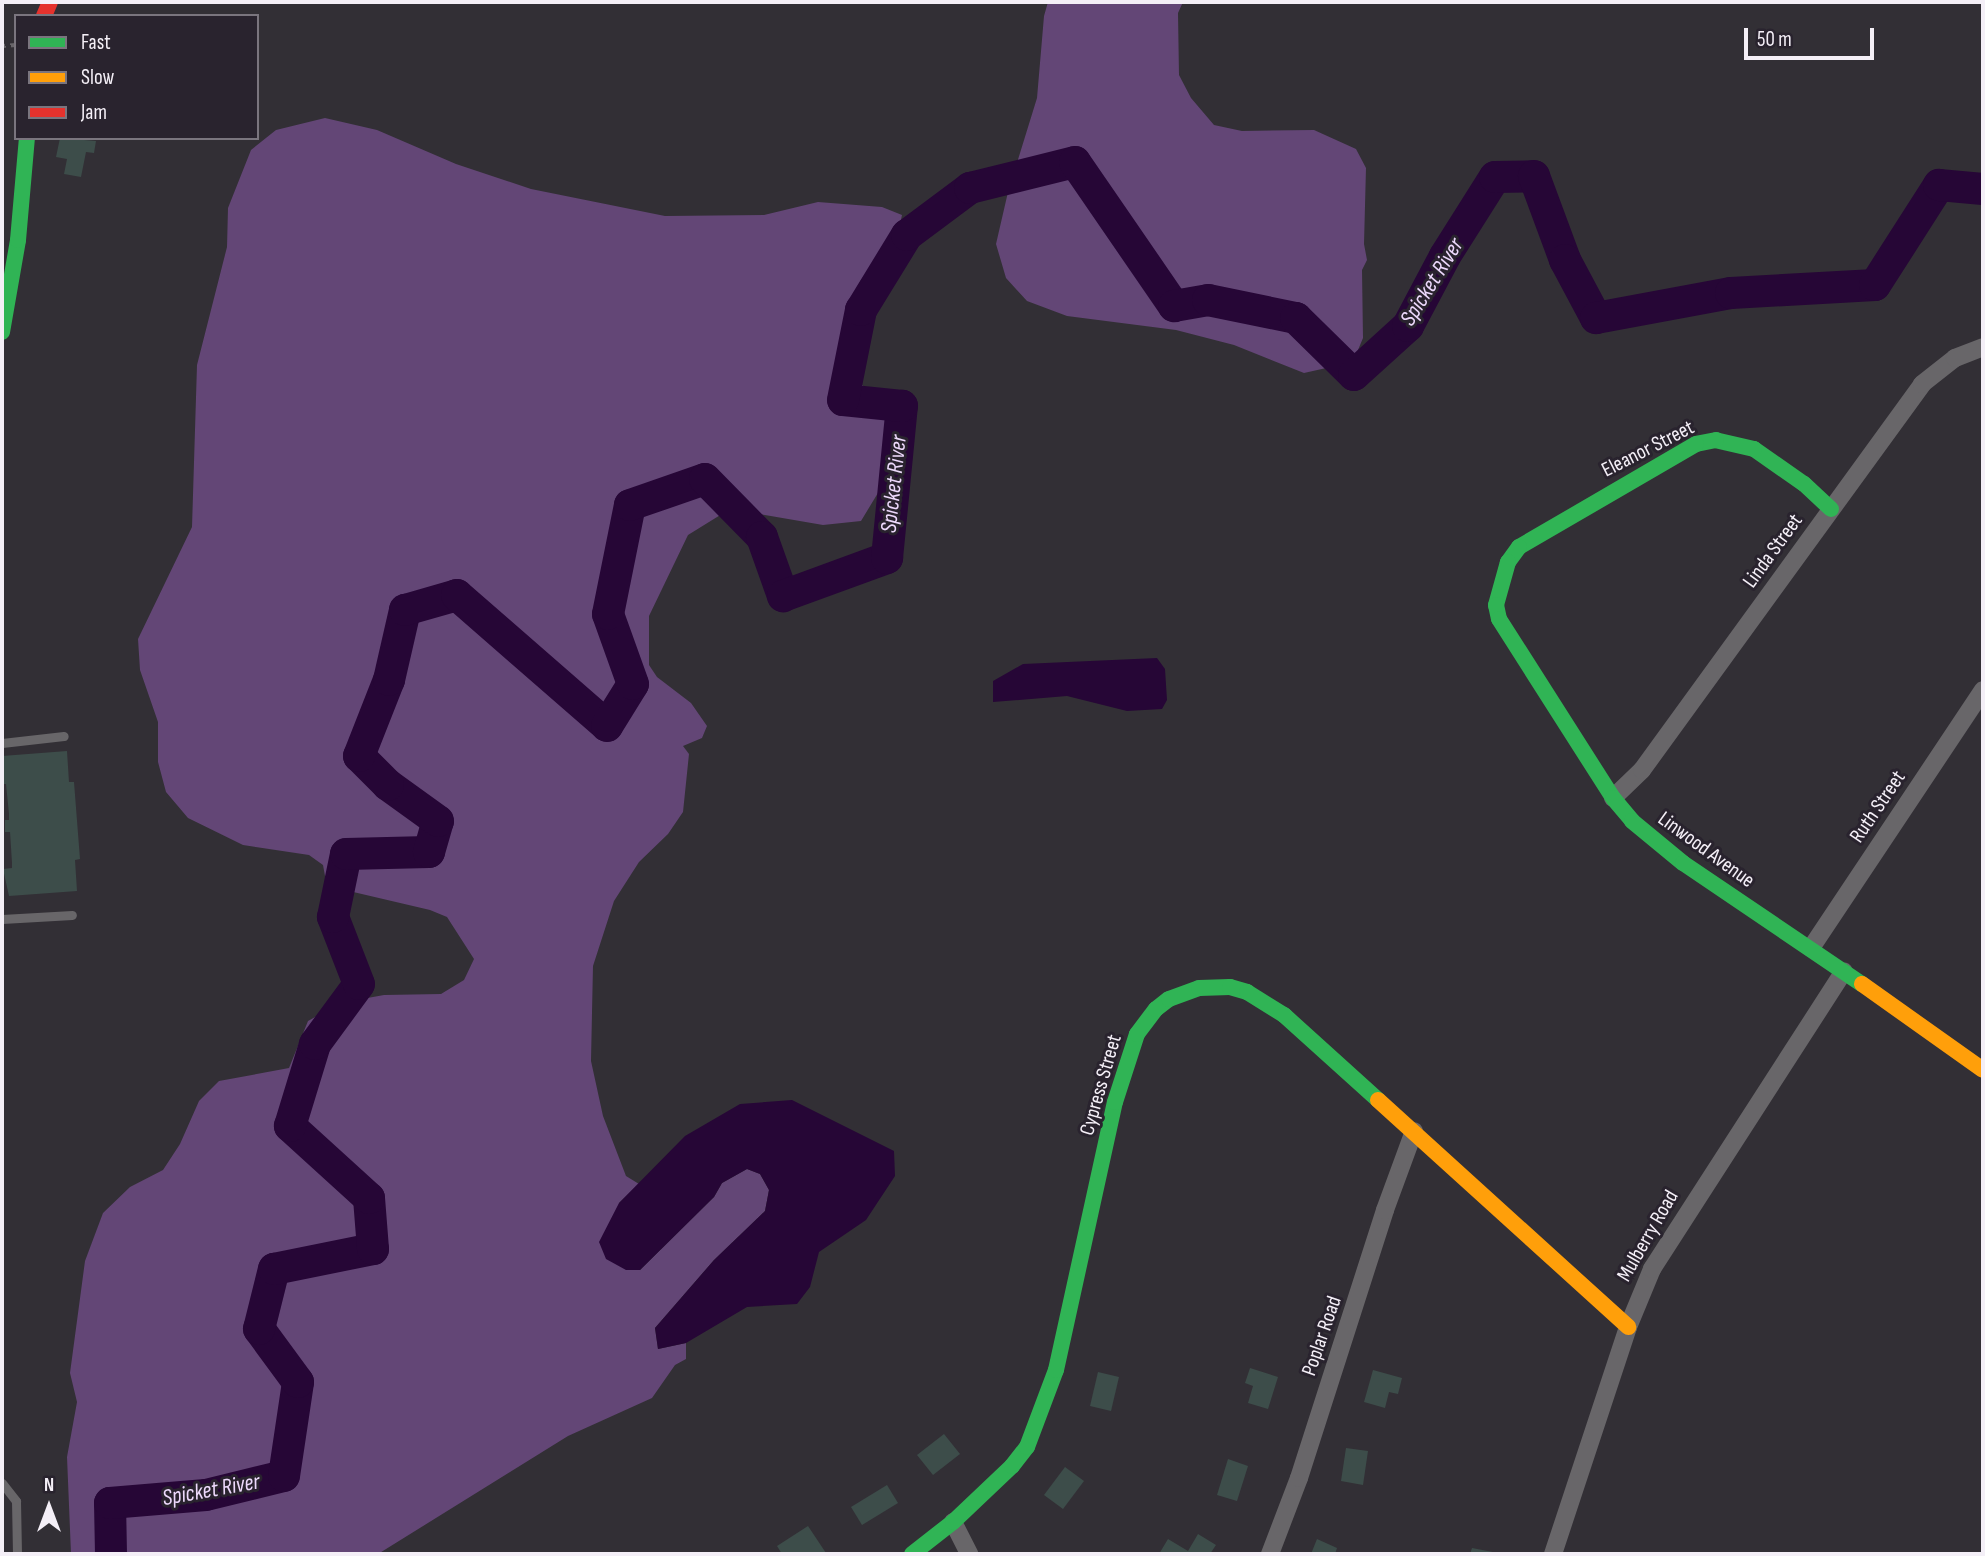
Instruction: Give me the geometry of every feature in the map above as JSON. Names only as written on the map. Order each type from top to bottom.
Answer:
[{"type":"street","points":[[2,332],[18,240],[27,140]]},
{"type":"street","name":"Linda Street","points":[[1613,799],[1642,770],[1922,384],[1955,358],[1983,347]]},
{"type":"street","name":"Eleanor Street","points":[[1501,584],[1508,562],[1519,547],[1534,535],[1696,444],[1716,440],[1735,442],[1754,449],[1804,484],[1831,509]]},
{"type":"street","name":"Linwood Avenue","points":[[1501,584],[1496,605],[1499,620],[1613,799],[1632,821],[1683,863],[1981,1064]]},
{"type":"street","name":"Ruth Street","points":[[1811,948],[1983,690]]},
{"type":"street","name":"Mulberry Road","points":[[1553,1554],[1628,1327],[1652,1269],[1672,1234],[1844,971]]},
{"type":"street","name":"Cypress Street","points":[[912,1554],[953,1522],[1012,1466],[1027,1447],[1056,1370],[1124,1067],[1137,1034],[1156,1009],[1170,999],[1199,988],[1230,987],[1247,992],[1297,1025],[1628,1327]]},
{"type":"street","name":"Poplar Road","points":[[1270,1554],[1287,1516],[1385,1210],[1415,1131]]},
{"type":"street","points":[[953,1522],[970,1554]]},
{"type":"lane","points":[[2,743],[64,736]]},
{"type":"lane","points":[[2,919],[72,915]]},
{"type":"lane","points":[[2,1483],[16,1501],[17,1554]]},
{"type":"shaded area","points":[[1048,2],[1183,2],[1178,13],[1179,75],[1191,98],[1214,125],[1242,131],[1314,130],[1356,149],[1366,168],[1364,244],[1367,260],[1362,270],[1363,338],[1353,362],[1304,373],[1234,345],[1176,330],[1067,316],[1027,301],[1006,278],[996,244],[1008,192],[1037,98],[1044,16]]},
{"type":"shaded area","points":[[325,118],[377,130],[456,164],[531,189],[665,216],[764,215],[818,202],[882,207],[902,215],[898,234],[861,280],[848,304],[846,363],[856,380],[905,421],[907,445],[861,521],[823,525],[730,509],[688,535],[649,616],[649,665],[657,677],[691,703],[707,726],[702,738],[683,746],[689,754],[683,812],[668,834],[639,862],[614,901],[593,966],[591,1061],[603,1116],[626,1176],[639,1184],[619,1203],[640,1270],[714,1197],[722,1183],[747,1169],[760,1174],[769,1190],[765,1211],[714,1260],[655,1328],[658,1349],[686,1343],[686,1359],[675,1365],[652,1398],[568,1436],[378,1554],[71,1554],[67,1457],[77,1402],[70,1373],[85,1261],[103,1213],[130,1187],[163,1170],[180,1144],[199,1101],[219,1081],[289,1068],[308,1021],[340,1003],[384,995],[441,994],[464,980],[474,959],[447,917],[430,910],[349,891],[325,876],[323,865],[309,855],[243,845],[188,818],[166,792],[158,762],[158,722],[140,670],[138,639],[192,527],[197,365],[227,247],[228,208],[251,150],[276,130]]},
{"type":"shaded area","points":[[1157,658],[1165,669],[1167,700],[1162,709],[1127,711],[1067,696],[993,702],[993,681],[1023,664]]},
{"type":"shaded area","points":[[792,1100],[894,1151],[895,1176],[866,1220],[819,1252],[810,1287],[797,1304],[747,1307],[686,1343],[658,1349],[655,1328],[714,1260],[765,1211],[769,1190],[760,1174],[747,1169],[722,1183],[714,1197],[640,1270],[626,1270],[606,1259],[599,1242],[619,1203],[685,1136],[740,1104]]},
{"type":"building","points":[[60,140],[96,141],[94,153],[86,152],[81,177],[64,174],[67,159],[56,157]]},
{"type":"building","points":[[67,751],[69,782],[74,782],[80,859],[75,860],[77,891],[9,896],[3,869],[12,868],[12,863],[10,832],[5,832],[5,820],[9,820],[9,814],[6,784],[2,784],[2,756]]},
{"type":"building","points":[[1250,1368],[1278,1377],[1268,1409],[1248,1403],[1253,1386],[1245,1383]]},
{"type":"building","points":[[1373,1370],[1402,1378],[1398,1394],[1389,1392],[1385,1408],[1364,1402]]},
{"type":"building","points":[[1098,1372],[1119,1377],[1111,1411],[1090,1406]]},
{"type":"building","points":[[944,1434],[960,1454],[933,1475],[917,1455]]},
{"type":"building","points":[[1346,1448],[1368,1451],[1363,1485],[1341,1481]]},
{"type":"building","points":[[1228,1459],[1248,1466],[1237,1501],[1217,1495]]},
{"type":"building","points":[[1065,1467],[1084,1481],[1063,1509],[1044,1495]]},
{"type":"building","points":[[887,1485],[898,1503],[862,1525],[851,1507]]},
{"type":"building","points":[[808,1526],[826,1553],[782,1554],[777,1546]]},
{"type":"building","points":[[1198,1534],[1216,1545],[1210,1554],[1159,1554],[1168,1539],[1188,1551]]},
{"type":"building","points":[[1317,1539],[1337,1548],[1335,1554],[1311,1554]]},
{"type":"building","points":[[1472,1548],[1498,1553],[1498,1554],[1470,1554]]},
{"type":"waterway","name":"Spicket River","points":[[111,1554],[110,1503],[206,1495],[284,1476],[298,1382],[259,1329],[274,1269],[373,1249],[369,1198],[290,1126],[315,1044],[359,984],[333,917],[346,854],[429,852],[438,821],[388,785],[359,756],[389,680],[405,610],[457,595],[607,726],[633,684],[608,614],[630,505],[705,479],[762,537],[783,596],[887,558],[902,406],[843,400],[861,310],[907,235],[970,188],[1075,162],[1174,306],[1208,300],[1296,318],[1354,375],[1408,326],[1445,256],[1495,177],[1534,176],[1565,260],[1596,318],[1731,293],[1875,285],[1939,185],[1983,189]]},
{"type":"traffic: fast","points":[[2,332],[18,240],[27,140]]},
{"type":"traffic: fast","points":[[1831,509],[1804,484],[1754,449],[1716,440],[1696,444],[1519,547],[1508,562],[1496,605],[1499,619],[1613,798],[1632,821],[1683,863],[1862,984]]},
{"type":"traffic: fast","points":[[912,1554],[953,1522],[1012,1466],[1027,1447],[1056,1370],[1115,1102],[1137,1034],[1156,1009],[1169,999],[1199,988],[1230,987],[1247,992],[1284,1015],[1378,1100]]},
{"type":"traffic: slow","points":[[1862,984],[1983,1070]]},
{"type":"traffic: slow","points":[[1378,1100],[1628,1327]]},
{"type":"traffic: jam","points":[[45,14],[50,2]]}]
